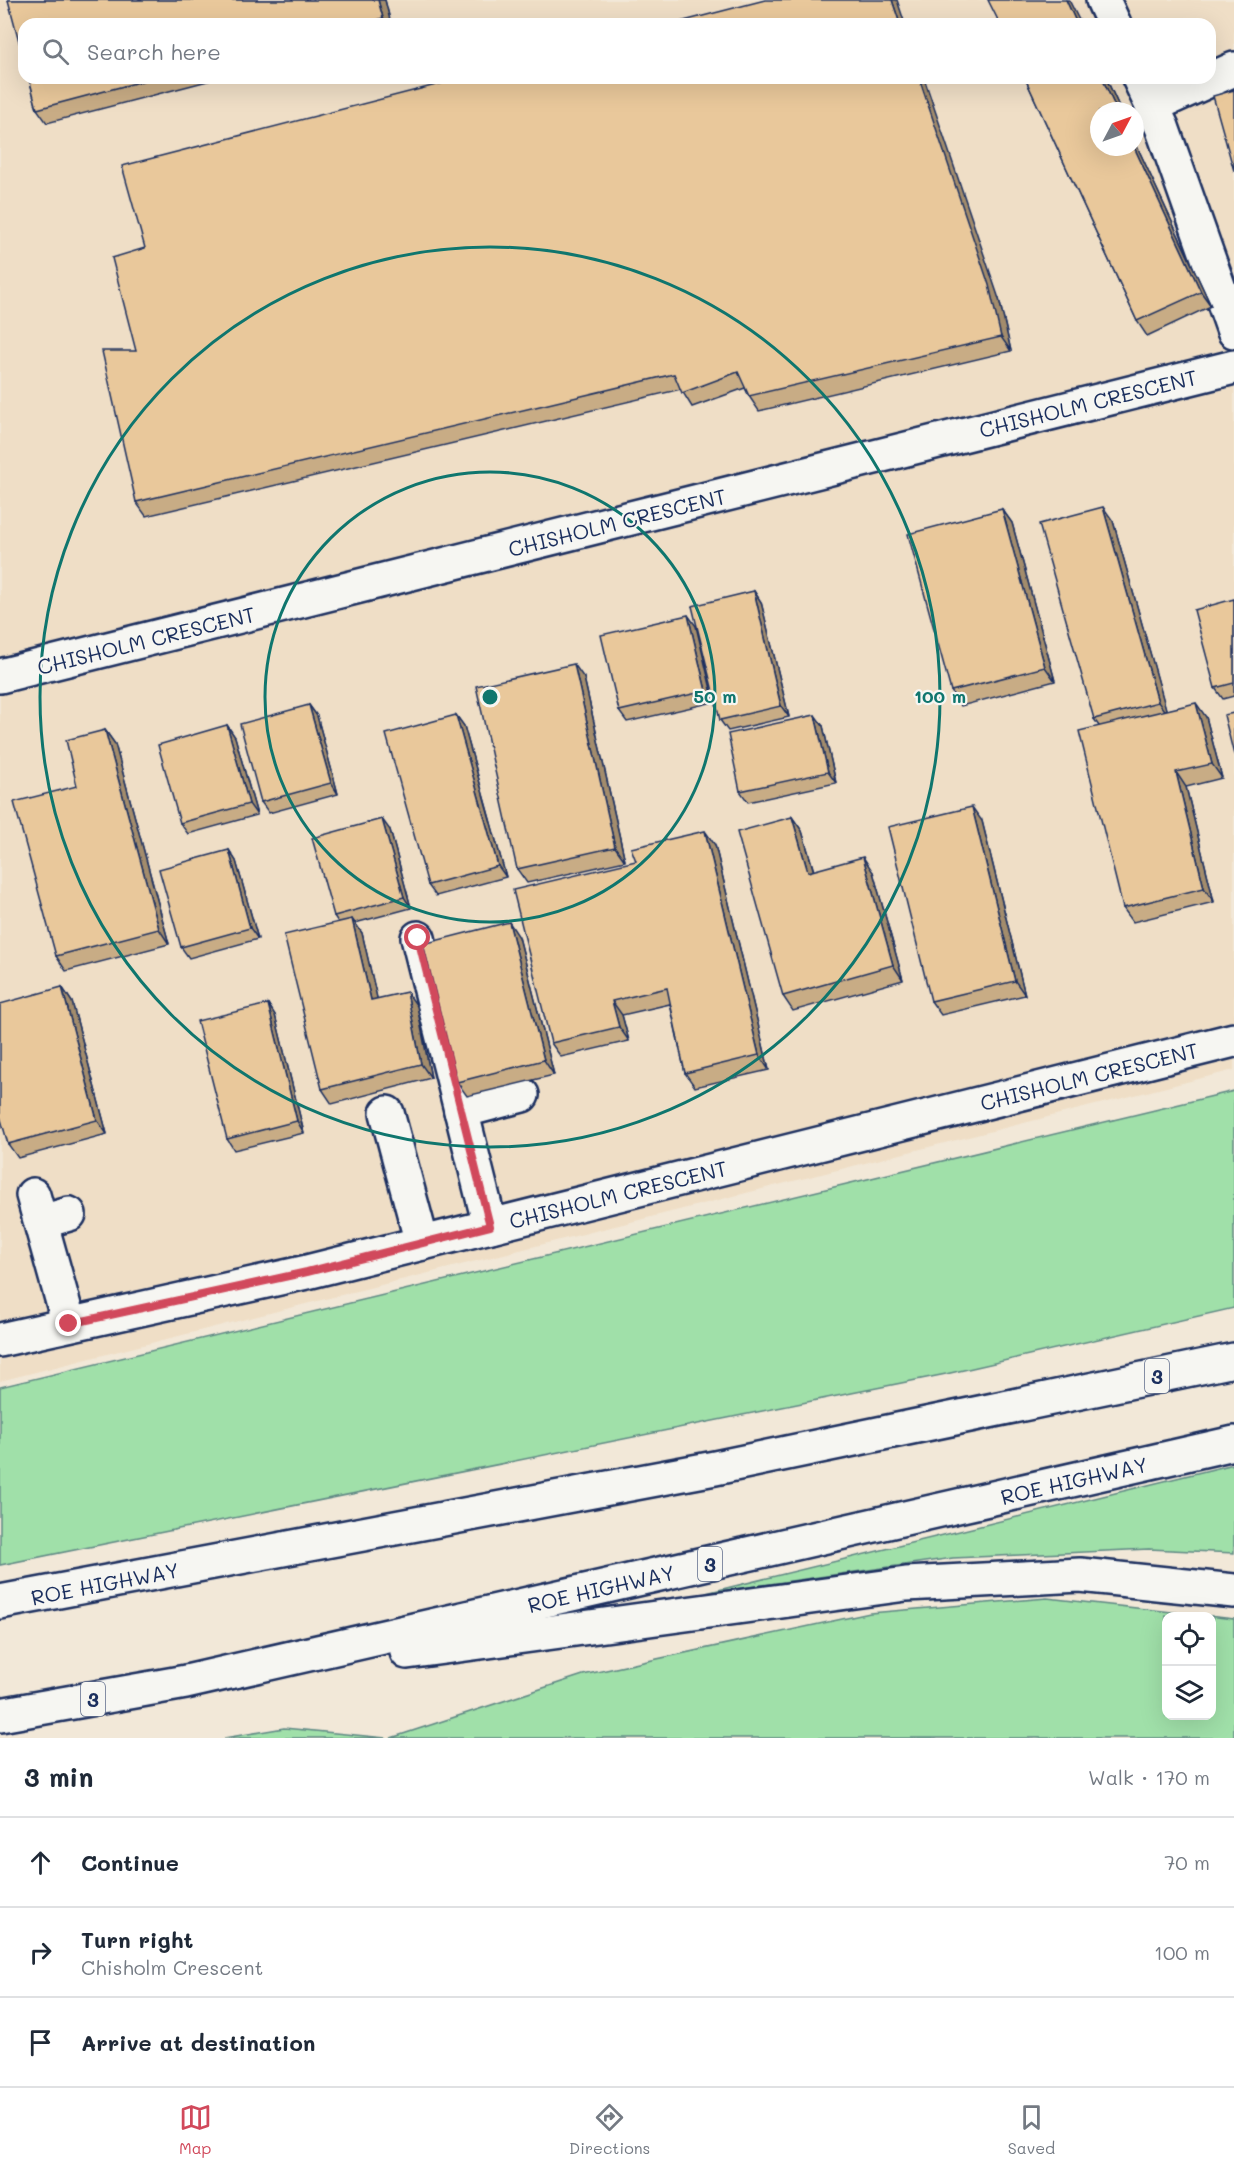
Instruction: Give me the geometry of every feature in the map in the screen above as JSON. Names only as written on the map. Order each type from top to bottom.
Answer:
[{"type":"main road","points":[[1103,0],[1111,18]]},
{"type":"main road","points":[[1216,74],[1234,69]]},
{"type":"main road","points":[[1177,84],[1146,92],[1162,127],[1234,331]]},
{"type":"main road","name":"CHISHOLM CRESCENT","points":[[0,676],[1234,367]]},
{"type":"main road","points":[[418,938],[490,1226]]},
{"type":"main road","name":"CHISHOLM CRESCENT","points":[[0,1340],[307,1272],[1234,1040]]},
{"type":"main road","points":[[461,1111],[522,1095]]},
{"type":"main road","points":[[387,1113],[422,1243]]},
{"type":"main road","points":[[48,1210],[69,1324]]},
{"type":"main road","name":"ROE HIGHWAY","points":[[0,1602],[715,1468],[1234,1360]]},
{"type":"main road","name":"ROE HIGHWAY","points":[[0,1714],[186,1682],[1234,1443]]},
{"type":"main road","points":[[186,1682],[906,1584],[1080,1575],[1234,1592]]},
{"type":"shaded area","points":[[0,0],[1234,0],[1234,1070],[0,1381]]},
{"type":"green space","points":[[1234,1091],[1234,1308],[946,1374],[0,1565],[0,1387]]},
{"type":"green space","points":[[1234,1464],[1234,1553],[1149,1549],[953,1558],[706,1593]]},
{"type":"green space","points":[[1047,1598],[1171,1612],[1162,1612],[1162,1720],[1216,1720],[1216,1617],[1234,1619],[1234,1738],[391,1738],[583,1675],[870,1613]]},
{"type":"green space","points":[[284,1728],[386,1738],[224,1738]]},
{"type":"building","points":[[8,0],[378,0],[383,18],[18,18],[18,38]]},
{"type":"building","points":[[765,0],[892,0],[898,18],[695,18]]},
{"type":"building","points":[[988,0],[1066,0],[1074,18],[997,18]]},
{"type":"building","points":[[31,84],[131,84],[37,109]]},
{"type":"building","points":[[440,84],[921,84],[989,285],[1001,337],[749,396],[738,372],[682,393],[674,374],[136,502],[102,351],[136,351],[112,258],[145,248],[122,166]]},
{"type":"building","points":[[1028,84],[1105,84],[1113,102],[1090,102],[1090,156],[1138,156],[1201,292],[1137,321]]},
{"type":"building","points":[[1234,90],[1234,171],[1213,96]]},
{"type":"building","points":[[1103,507],[1158,702],[1094,719],[1039,524]]},
{"type":"building","points":[[1002,509],[1045,667],[951,691],[908,534]]},
{"type":"building","points":[[754,591],[781,706],[720,720],[692,606]]},
{"type":"building","points":[[1234,599],[1234,683],[1215,688],[1194,610]]},
{"type":"building","points":[[688,615],[706,691],[619,711],[601,635]]},
{"type":"building","points":[[574,664],[615,847],[517,869],[476,686]]},
{"type":"building","points":[[1196,703],[1212,764],[1176,772],[1204,888],[1123,908],[1079,731]]},
{"type":"building","points":[[309,705],[331,783],[261,802],[240,724]]},
{"type":"building","points":[[1234,713],[1234,755],[1224,715]]},
{"type":"building","points":[[456,715],[498,866],[428,885],[386,734]]},
{"type":"building","points":[[815,715],[828,772],[740,791],[728,734]]},
{"type":"building","points":[[227,725],[249,804],[180,823],[158,745]]},
{"type":"building","points":[[105,730],[159,929],[56,956],[14,802],[77,786],[66,740]]},
{"type":"building","points":[[972,807],[1015,981],[931,1001],[888,827]]},
{"type":"building","points":[[792,817],[808,872],[863,857],[893,965],[783,996],[737,832]]},
{"type":"building","points":[[382,819],[404,897],[334,916],[312,838]]},
{"type":"building","points":[[705,831],[759,1055],[685,1073],[667,988],[612,1001],[619,1027],[551,1043],[513,890],[636,861],[631,848]]},
{"type":"building","points":[[229,850],[250,928],[181,947],[159,869]]},
{"type":"building","points":[[352,919],[371,1000],[407,992],[421,1064],[322,1089],[284,935]]},
{"type":"building","points":[[509,922],[544,1060],[457,1082],[423,944]]},
{"type":"building","points":[[62,987],[97,1120],[8,1144],[0,1116],[0,1004]]},
{"type":"building","points":[[268,1004],[297,1121],[227,1139],[197,1021]]},
{"type":"route","points":[[69,1324],[307,1272],[490,1226],[418,938]]}]
